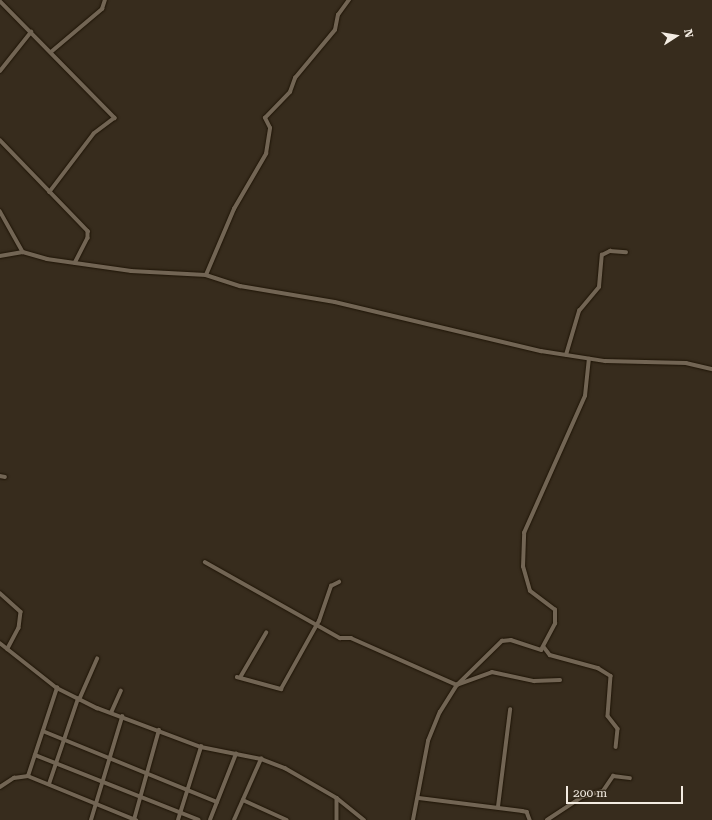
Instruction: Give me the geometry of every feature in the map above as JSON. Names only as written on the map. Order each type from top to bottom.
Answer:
[{"type":"street","points":[[51,52],[102,9],[105,0]]},
{"type":"street","points":[[206,275],[234,209],[266,154],[270,128],[265,118],[290,92],[295,78],[335,30],[338,14],[349,0]]},
{"type":"street","points":[[0,1],[115,118],[94,134],[50,192]]},
{"type":"street","points":[[0,71],[31,32]]},
{"type":"street","points":[[0,140],[88,231],[88,238],[75,263]]},
{"type":"street","points":[[0,211],[23,252]]},
{"type":"street","points":[[566,355],[579,311],[599,287],[602,255],[610,251],[626,252]]},
{"type":"street","points":[[0,256],[23,252],[75,263],[206,275],[240,286],[335,302],[566,355],[589,358],[686,363],[712,369]]},
{"type":"street","points":[[414,820],[420,798],[428,741],[440,712],[458,685],[502,641],[511,640],[537,650],[544,647],[555,624],[555,610],[530,591],[523,567],[524,533],[585,396],[589,358]]},
{"type":"street","points":[[0,476],[5,477]]},
{"type":"street","points":[[205,562],[316,626],[340,638],[351,638],[458,685],[492,672],[534,681],[560,680]]},
{"type":"street","points":[[266,634],[239,676],[281,690],[316,626],[332,586],[339,582]]},
{"type":"street","points":[[0,593],[20,612],[19,628],[8,649]]},
{"type":"street","points":[[0,643],[57,688],[79,699],[111,713],[201,747],[261,759],[285,768],[337,798],[364,820]]},
{"type":"street","points":[[544,647],[550,655],[598,668],[611,676],[608,716],[618,729],[616,746]]},
{"type":"street","points":[[49,784],[79,699],[97,659]]},
{"type":"street","points":[[28,776],[57,688]]},
{"type":"street","points":[[111,713],[121,691]]},
{"type":"street","points":[[498,807],[510,710]]},
{"type":"street","points":[[92,820],[122,717]]},
{"type":"street","points":[[0,787],[14,778],[28,776],[135,820],[159,730]]},
{"type":"street","points":[[43,731],[64,741],[217,802]]},
{"type":"street","points":[[178,820],[186,790],[201,747]]},
{"type":"street","points":[[210,820],[236,754]]},
{"type":"street","points":[[35,755],[199,820]]},
{"type":"street","points":[[234,820],[261,759]]},
{"type":"street","points":[[546,820],[582,797],[603,791],[612,776],[630,778]]},
{"type":"street","points":[[337,798],[337,820]]},
{"type":"street","points":[[420,798],[527,812],[530,820]]},
{"type":"street","points":[[243,800],[287,820]]}]
